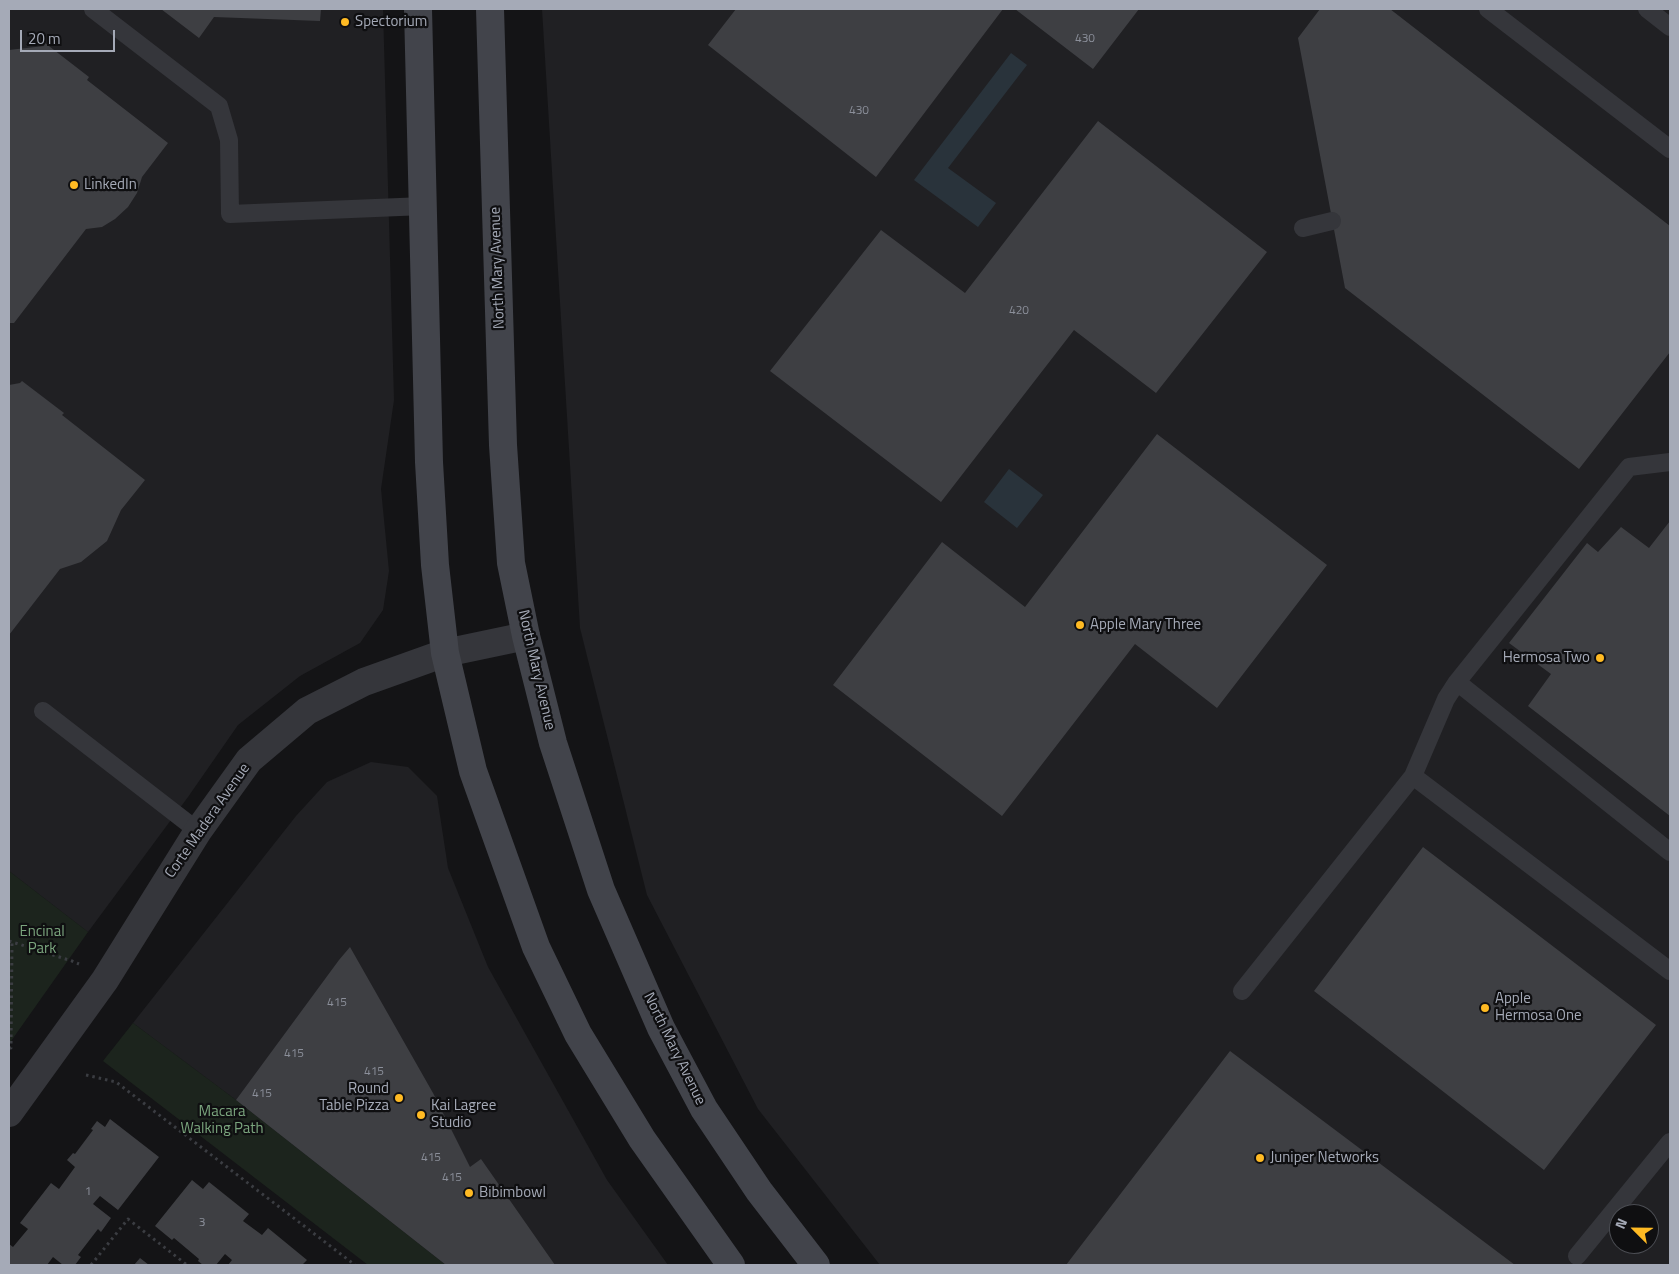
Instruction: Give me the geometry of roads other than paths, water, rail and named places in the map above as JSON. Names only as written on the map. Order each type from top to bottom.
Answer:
[{"type":"main road","points":[[418,9],[424,206],[428,462],[435,565],[445,653],[474,772],[536,947],[578,1034],[642,1139],[730,1265]]},
{"type":"main road","name":"North Mary Avenue","points":[[490,9],[503,445],[511,563],[526,636],[553,743],[602,890],[662,1028],[704,1109],[759,1192],[816,1265]]},
{"type":"street","name":"Corte Madera Avenue","points":[[9,1113],[105,980],[198,831],[249,760],[307,711],[369,680],[445,653],[526,636]]},
{"type":"lane","points":[[93,9],[219,106],[229,140],[230,214],[424,206]]},
{"type":"lane","points":[[1488,9],[1670,149]]},
{"type":"lane","points":[[1647,9],[1670,27]]},
{"type":"lane","points":[[1303,228],[1332,221]]},
{"type":"lane","points":[[1242,991],[1413,776],[1446,699],[1457,682],[1629,467],[1670,462]]},
{"type":"lane","points":[[1457,682],[1670,852]]},
{"type":"lane","points":[[44,711],[198,831]]},
{"type":"lane","points":[[1413,776],[1670,971]]},
{"type":"lane","points":[[1577,1256],[1670,1142]]},
{"type":"place","name":"Spectorium","points":[[345,22]]},
{"type":"place","name":"LinkedIn","points":[[74,185]]},
{"type":"place","name":"Apple Mary Three","points":[[1080,625]]},
{"type":"place","name":"Hermosa Two","points":[[1600,658]]},
{"type":"place","name":"Apple Hermosa One","points":[[1485,1008]]},
{"type":"place","name":"Round Table Pizza","points":[[399,1098]]},
{"type":"place","name":"Kai Lagree Studio","points":[[421,1115]]},
{"type":"place","name":"Juniper Networks","points":[[1260,1158]]},
{"type":"place","name":"Bibimbowl","points":[[469,1193]]},
{"type":"park label","name":"Encinal Park","points":[[42,940]]},
{"type":"park label","name":"Macara Walking Path","points":[[222,1120]]}]
